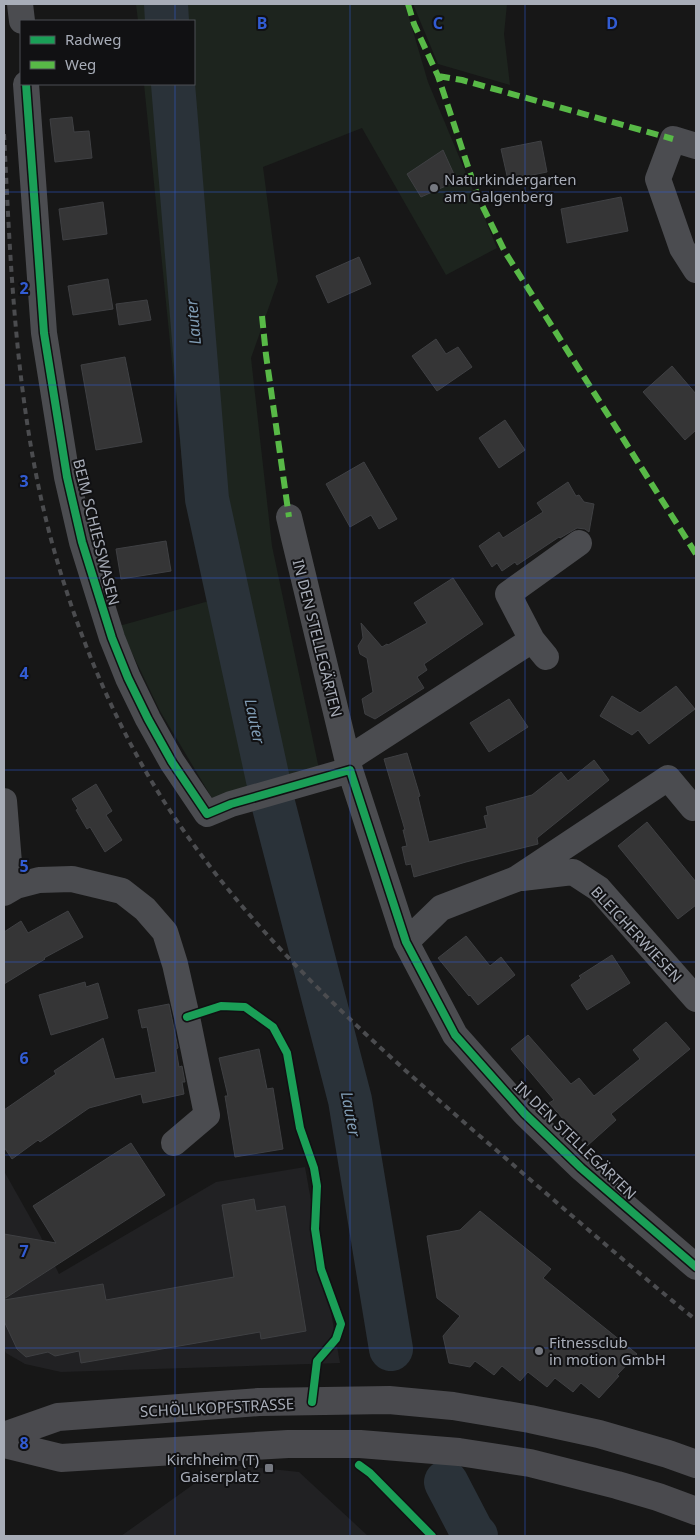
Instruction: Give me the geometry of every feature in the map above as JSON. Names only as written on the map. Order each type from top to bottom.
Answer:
[{"type":"main road","name":"SCHÖLLKOPFSTRASSE","points":[[4,1436],[58,1417],[259,1402],[389,1400],[453,1406],[530,1419],[599,1434],[696,1464]]},
{"type":"main road","points":[[4,1444],[61,1458],[288,1444],[360,1444],[458,1452],[530,1463],[658,1497],[696,1512]]},
{"type":"street","points":[[20,4],[22,20]]},
{"type":"street","name":"BEIM SCHIESSWASEN","points":[[26,85],[44,333],[67,477],[85,551],[112,638],[148,719],[172,762],[207,814],[231,804],[313,782],[349,765]]},
{"type":"street","points":[[685,142],[658,179],[682,248],[696,270]]},
{"type":"street","name":"IN DEN STELLEGÄRTEN","points":[[289,517],[349,765],[406,942],[455,1035],[525,1114],[588,1174],[696,1268]]},
{"type":"street","points":[[349,765],[539,648],[508,594],[579,543]]},
{"type":"street","name":"BLEICHERWIESEN","points":[[406,942],[441,908],[516,879],[668,778],[693,808]]},
{"type":"street","points":[[4,801],[10,890],[39,880],[72,879],[122,891],[145,909],[165,932],[179,982],[207,1116],[174,1142]]},
{"type":"street","name":"BLEICHERWIESEN","points":[[516,879],[573,872],[600,889],[696,999]]},
{"type":"shaded area","points":[[136,4],[405,4],[428,82],[497,248],[446,275],[362,128],[263,167],[278,281],[251,358],[272,546],[319,769],[212,798],[160,711],[119,626],[209,601],[186,501],[144,85],[195,85],[195,20],[138,20]]},
{"type":"shaded area","points":[[413,4],[507,4],[504,34],[510,85],[438,64]]},
{"type":"shaded area","points":[[305,1167],[340,1363],[61,1372],[25,1364],[6,1353],[4,1349],[4,1171],[40,1235],[59,1274],[216,1182]]},
{"type":"shaded area","points":[[222,1464],[299,1472],[368,1536],[121,1536]]},
{"type":"building","points":[[72,117],[74,132],[89,131],[92,158],[55,162],[50,119]]},
{"type":"building","points":[[541,141],[547,172],[508,180],[501,149]]},
{"type":"building","points":[[443,150],[457,181],[421,197],[407,174]]},
{"type":"building","points":[[621,197],[628,231],[567,243],[561,209]]},
{"type":"building","points":[[103,202],[107,234],[63,240],[59,209]]},
{"type":"building","points":[[359,257],[371,284],[328,303],[316,276]]},
{"type":"building","points":[[108,279],[113,309],[73,315],[68,286]]},
{"type":"building","points":[[147,300],[151,320],[119,325],[116,304]]},
{"type":"building","points":[[436,339],[446,354],[458,347],[472,367],[437,391],[412,356]]},
{"type":"building","points":[[125,357],[142,442],[96,450],[81,365]]},
{"type":"building","points":[[672,366],[696,394],[696,430],[685,440],[643,392]]},
{"type":"building","points":[[505,420],[525,450],[499,468],[479,438]]},
{"type":"building","points":[[364,462],[397,519],[379,529],[371,515],[350,527],[326,484]]},
{"type":"building","points":[[568,482],[576,496],[579,495],[584,502],[594,504],[589,532],[585,529],[577,528],[559,537],[517,565],[515,562],[502,571],[497,563],[492,567],[479,546],[499,532],[503,538],[543,512],[537,503]]},
{"type":"building","points":[[166,541],[171,571],[121,579],[116,549]]},
{"type":"building","points":[[453,578],[483,624],[424,664],[427,670],[417,677],[424,688],[375,719],[365,714],[362,699],[373,692],[367,658],[360,654],[358,646],[363,638],[361,623],[382,647],[388,645],[427,623],[414,603]]},
{"type":"building","points":[[676,686],[695,709],[649,744],[638,730],[632,735],[600,716],[612,696],[640,713]]},
{"type":"building","points":[[509,699],[528,727],[489,752],[470,723]]},
{"type":"building","points":[[407,753],[420,796],[418,797],[429,842],[487,828],[484,816],[488,815],[486,807],[532,795],[561,772],[568,781],[594,760],[609,780],[537,838],[538,844],[414,877],[411,864],[406,865],[402,847],[407,846],[403,830],[405,830],[384,759]]},
{"type":"building","points":[[96,784],[112,811],[106,815],[122,840],[105,852],[90,827],[87,829],[72,799]]},
{"type":"building","points":[[647,822],[696,882],[696,905],[678,919],[618,846]]},
{"type":"building","points":[[68,911],[83,937],[44,958],[4,984],[4,932],[21,921],[28,933]]},
{"type":"building","points":[[466,936],[490,966],[501,957],[515,975],[478,1005],[438,958]]},
{"type":"building","points":[[612,955],[630,983],[587,1010],[571,985],[581,978],[579,976]]},
{"type":"building","points":[[85,982],[86,987],[98,983],[108,1018],[51,1035],[39,995]]},
{"type":"building","points":[[169,1004],[178,1048],[176,1049],[179,1067],[182,1066],[185,1082],[182,1082],[184,1094],[143,1103],[141,1094],[89,1108],[12,1159],[4,1147],[4,1110],[56,1074],[54,1071],[103,1038],[115,1079],[156,1072],[147,1027],[142,1028],[138,1010]]},
{"type":"building","points":[[666,1022],[690,1049],[611,1114],[616,1120],[587,1146],[549,1103],[554,1100],[511,1049],[528,1035],[571,1084],[579,1078],[594,1096],[640,1059],[633,1050]]},
{"type":"building","points":[[259,1049],[267,1089],[273,1088],[283,1149],[235,1157],[225,1096],[228,1096],[219,1058]]},
{"type":"building","points":[[131,1143],[165,1195],[4,1299],[4,1234],[56,1243],[33,1206]]},
{"type":"building","points":[[254,1199],[256,1211],[285,1206],[306,1331],[261,1339],[260,1332],[81,1363],[79,1351],[55,1356],[48,1352],[26,1357],[17,1349],[4,1321],[4,1300],[103,1284],[106,1300],[234,1277],[222,1205]]},
{"type":"building","points":[[480,1211],[551,1269],[543,1278],[637,1354],[599,1398],[581,1383],[573,1392],[555,1378],[547,1387],[528,1372],[520,1381],[502,1366],[494,1375],[475,1361],[470,1367],[449,1363],[443,1336],[460,1316],[437,1298],[427,1236],[460,1230]]},
{"type":"waterway","name":"Lauter","points":[[166,4],[167,20]]},
{"type":"waterway","name":"Lauter","points":[[173,85],[207,499],[273,803],[350,1100],[391,1349]]},
{"type":"waterway","name":"Lauter","points":[[446,1482],[472,1532],[476,1536]]},
{"type":"railway","points":[[4,134],[17,344],[31,448],[41,499],[54,550],[83,638],[120,723],[149,777],[182,829],[219,878],[300,970],[344,1014],[481,1137],[696,1320]]},
{"type":"marked path","points":[[408,4],[414,24],[438,76],[478,197],[505,252],[696,554]]},
{"type":"marked path","points":[[438,76],[462,80],[673,139]]},
{"type":"marked path","points":[[262,316],[289,517]]},
{"type":"cycle path","points":[[26,85],[44,333],[67,477],[82,542],[112,638],[128,678],[172,762],[207,814],[231,804],[350,770],[406,942],[455,1035],[525,1114],[581,1168],[696,1267]]},
{"type":"cycle path","points":[[187,1017],[221,1006],[245,1007],[273,1027],[287,1053],[300,1128],[314,1168],[317,1186],[315,1229],[321,1269],[341,1324],[336,1339],[317,1361],[312,1402]]},
{"type":"cycle path","points":[[359,1465],[370,1473],[432,1536]]},
{"type":"place","name":"Naturkindergarten am Galgenberg","points":[[434,188]]},
{"type":"place","name":"Fitnessclub in motion GmbH","points":[[539,1351]]},
{"type":"place","name":"Kirchheim (T) Gaiserplatz","points":[[269,1468]]}]
